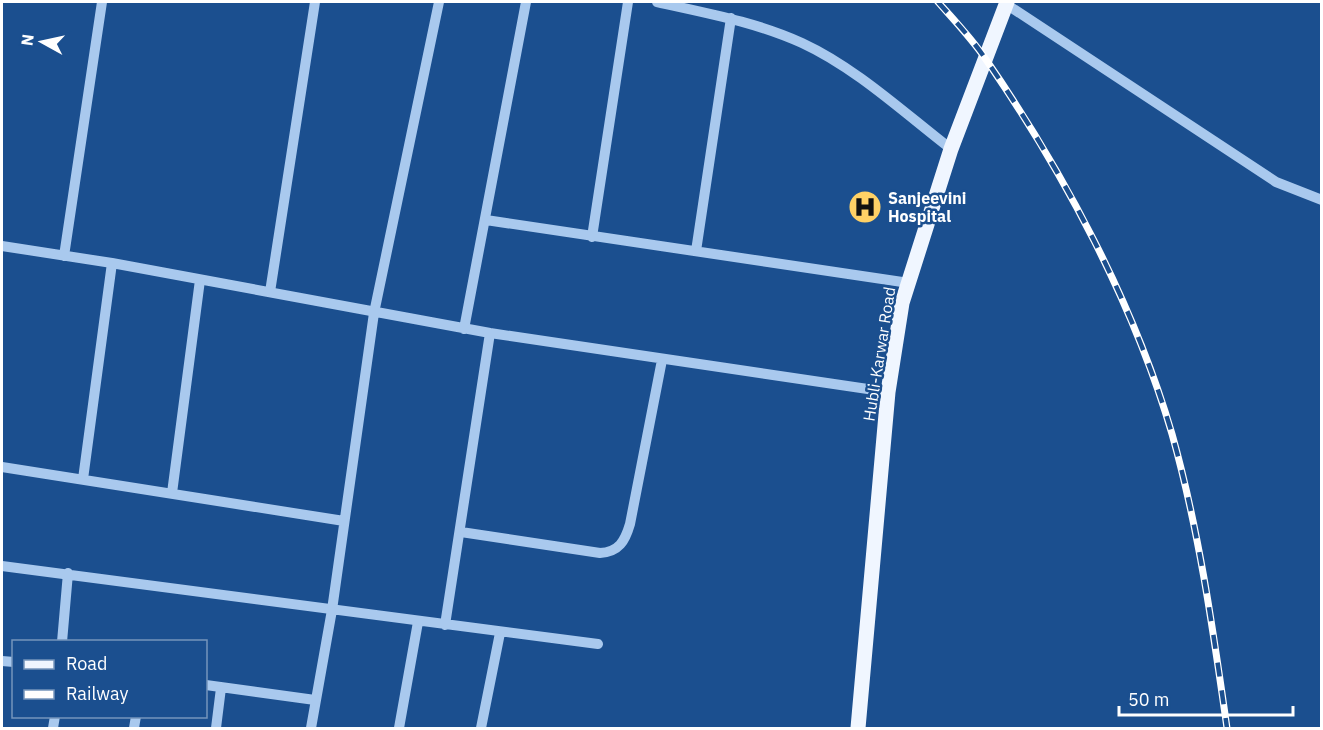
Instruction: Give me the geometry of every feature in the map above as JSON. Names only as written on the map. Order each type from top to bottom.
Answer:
[{"type":"main road","name":"Hubli-Karwar Road","points":[[858,729],[888,392],[902,303],[951,148],[1007,3]]},
{"type":"street","points":[[64,256],[102,2]]},
{"type":"street","points":[[270,292],[315,2]]},
{"type":"street","points":[[311,729],[332,610],[374,313],[439,2]]},
{"type":"street","points":[[464,329],[526,2]]},
{"type":"street","points":[[592,237],[628,2]]},
{"type":"street","points":[[657,2],[731,18],[777,33],[826,57],[951,148]]},
{"type":"street","points":[[1007,3],[1276,182],[1322,200]]},
{"type":"street","points":[[696,250],[731,18]]},
{"type":"street","points":[[486,220],[909,284]]},
{"type":"street","points":[[2,246],[112,263],[464,329],[888,392]]},
{"type":"street","points":[[83,478],[112,263]]},
{"type":"street","points":[[172,493],[200,280]]},
{"type":"street","points":[[445,625],[490,333]]},
{"type":"street","points":[[461,532],[551,548],[600,553],[616,549],[622,543],[630,524],[662,360]]},
{"type":"street","points":[[2,467],[344,521]]},
{"type":"street","points":[[2,566],[68,573],[500,633],[598,644]]},
{"type":"street","points":[[62,640],[68,573]]},
{"type":"street","points":[[399,729],[418,622]]},
{"type":"street","points":[[481,729],[500,633]]},
{"type":"street","points":[[207,685],[315,700]]},
{"type":"street","points":[[216,729],[221,688]]},
{"type":"railway","points":[[938,2],[982,53],[1043,148],[1094,241],[1138,337],[1156,385],[1182,470],[1211,617],[1227,728]]},
{"type":"place","name":"Sanjeevini Hospital","points":[[865,207]]}]
